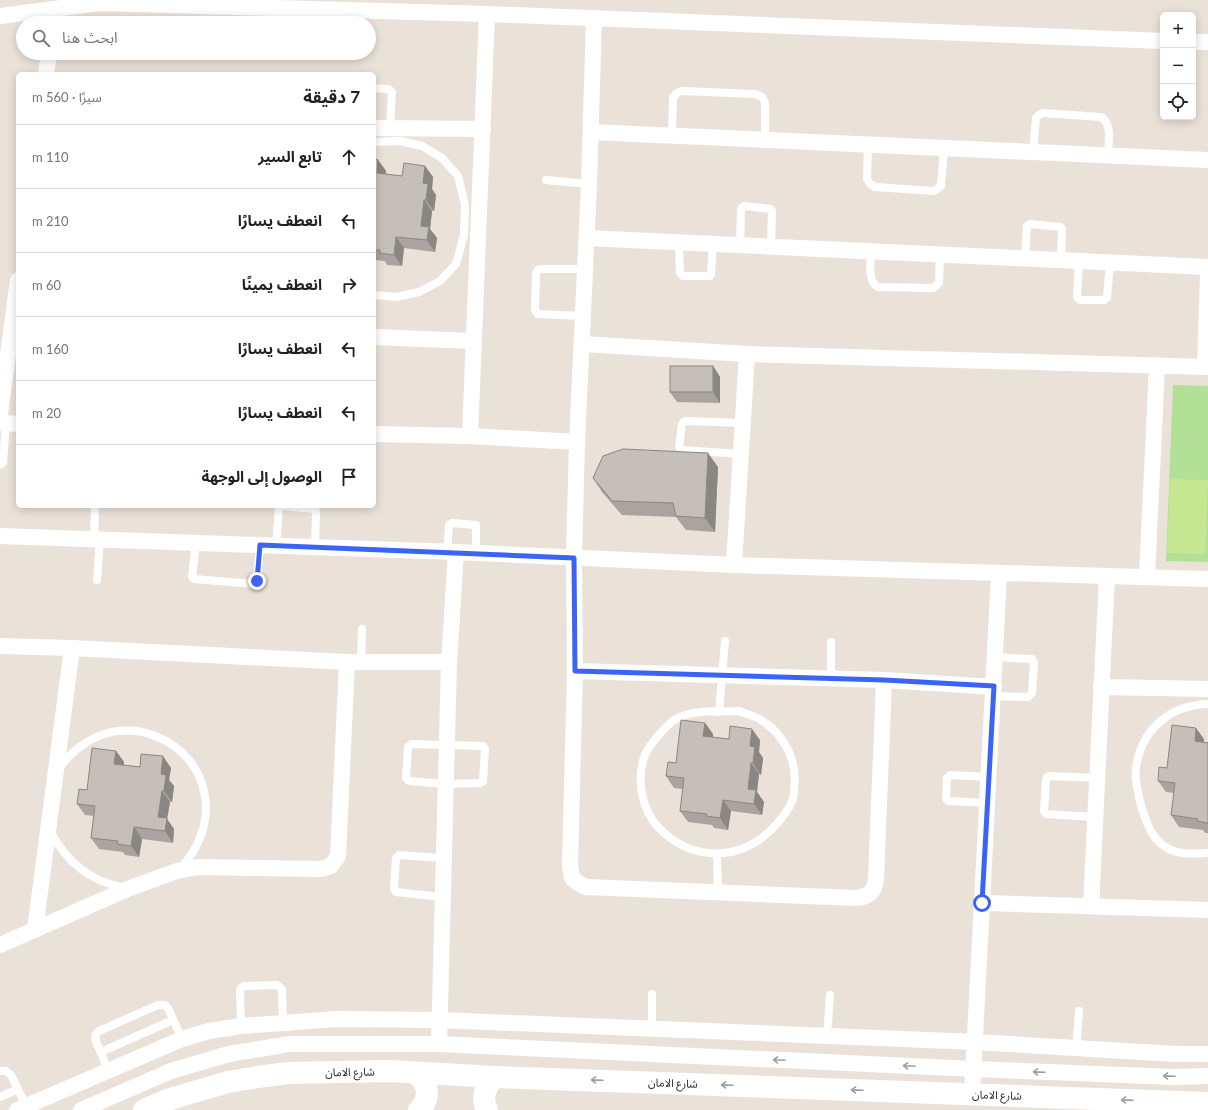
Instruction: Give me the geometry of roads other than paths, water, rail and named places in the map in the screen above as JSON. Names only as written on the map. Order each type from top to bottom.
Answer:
[{"type":"street","points":[[0,16],[54,16],[99,3],[487,14],[1160,41]]},
{"type":"street","points":[[470,436],[474,341],[472,222],[483,129],[487,14]]},
{"type":"street","points":[[594,18],[586,269],[574,558],[575,671],[570,865],[572,878],[586,887],[856,898],[864,897],[871,893],[875,887],[876,878],[884,680]]},
{"type":"street","points":[[1196,42],[1208,42]]},
{"type":"street","points":[[46,72],[48,60]]},
{"type":"street","points":[[379,133],[483,129]]},
{"type":"street","points":[[591,132],[1208,160]]},
{"type":"street","points":[[587,238],[1208,267]]},
{"type":"street","points":[[583,344],[747,354],[1206,367],[1208,274]]},
{"type":"street","points":[[6,421],[16,310]]},
{"type":"street","points":[[376,338],[474,341]]},
{"type":"street","points":[[734,566],[747,354]]},
{"type":"street","points":[[1147,577],[1157,366]]},
{"type":"street","points":[[376,434],[470,436],[578,442]]},
{"type":"street","points":[[0,536],[452,552],[734,566],[1208,579]]},
{"type":"street","points":[[439,1044],[452,552]]},
{"type":"street","points":[[972,1094],[999,574]]},
{"type":"street","points":[[1091,906],[1107,576]]},
{"type":"street","points":[[0,646],[72,648],[354,662],[449,662]]},
{"type":"street","points":[[35,930],[72,648]]},
{"type":"street","points":[[0,944],[130,888],[198,866],[320,869],[331,866],[338,856],[354,662]]},
{"type":"street","points":[[575,671],[884,680],[993,691]]},
{"type":"street","points":[[1101,687],[1208,689]]},
{"type":"street","points":[[982,903],[1208,910]]},
{"type":"street","points":[[21,1108],[182,1039],[209,1031],[240,1026],[335,1019],[439,1020],[975,1042],[1176,1054],[1208,1054]]},
{"type":"street","points":[[81,1110],[171,1070],[222,1056],[259,1048],[289,1044],[439,1044],[974,1069],[1166,1076],[1208,1076]]},
{"type":"street","name":"شارع الامان","points":[[144,1110],[199,1090],[228,1082],[258,1077],[288,1073],[389,1071],[495,1077],[1208,1103]]},
{"type":"street","points":[[415,1073],[423,1079],[427,1089],[426,1100],[419,1110]]},
{"type":"street","points":[[487,1110],[484,1102],[485,1090],[495,1077]]},
{"type":"lane","points":[[376,88],[388,89],[392,92],[379,133],[400,141],[422,146],[442,158],[458,176],[465,205],[472,222],[464,235],[456,264],[440,281],[419,292],[396,297],[376,295]]},
{"type":"lane","points":[[672,136],[674,98],[677,93],[682,91],[755,94],[762,96],[765,103],[765,140]]},
{"type":"lane","points":[[1033,152],[1036,118],[1043,113],[1101,118],[1106,120],[1109,125],[1108,156]]},
{"type":"lane","points":[[868,144],[867,179],[870,184],[875,187],[934,191],[941,186],[944,148]]},
{"type":"lane","points":[[546,180],[589,184]]},
{"type":"lane","points":[[740,246],[741,208],[744,206],[771,209],[771,247]]},
{"type":"lane","points":[[1024,259],[1027,226],[1030,224],[1061,227],[1061,260]]},
{"type":"lane","points":[[679,243],[680,273],[683,276],[710,276],[712,244]]},
{"type":"lane","points":[[871,252],[871,280],[878,286],[933,288],[939,283],[940,255]]},
{"type":"lane","points":[[1079,261],[1077,297],[1080,300],[1104,300],[1107,298],[1110,263]]},
{"type":"lane","points":[[584,316],[538,314],[535,310],[536,273],[541,269],[586,269]]},
{"type":"lane","points":[[0,465],[3,463],[6,421]]},
{"type":"lane","points":[[740,454],[681,450],[679,447],[682,424],[685,421],[742,423]]},
{"type":"lane","points":[[95,508],[97,580]]},
{"type":"lane","points":[[196,543],[192,577],[194,580],[256,584],[279,508]]},
{"type":"lane","points":[[304,508],[315,509],[316,512],[315,547]]},
{"type":"lane","points":[[452,552],[449,525],[452,523],[476,525],[476,553]]},
{"type":"lane","points":[[354,662],[362,629]]},
{"type":"lane","points":[[719,712],[725,641]]},
{"type":"lane","points":[[831,642],[831,678]]},
{"type":"lane","points":[[993,691],[1028,697],[1031,696],[1034,663],[1032,660],[995,657]]},
{"type":"lane","points":[[1208,704],[1196,705],[1171,713],[1155,726],[1143,742],[1136,768],[1139,797],[1146,823],[1153,836],[1164,846],[1177,852],[1192,854],[1208,853]]},
{"type":"lane","points":[[695,712],[739,712],[761,720],[779,734],[791,755],[796,778],[793,801],[780,822],[763,838],[742,849],[717,855],[689,850],[668,838],[653,822],[643,801],[640,778],[645,754],[657,737],[674,720],[695,712]]},
{"type":"lane","points":[[55,776],[65,760],[78,747],[94,738],[111,732],[130,730],[148,733],[165,739],[180,750],[192,763],[201,779],[206,797],[206,814],[204,830],[198,846],[189,860],[177,872]]},
{"type":"lane","points":[[409,745],[483,746],[485,749],[483,782],[446,784],[408,781],[406,778],[409,745]]},
{"type":"lane","points":[[988,803],[948,801],[946,798],[948,776],[989,777]]},
{"type":"lane","points":[[1095,818],[1046,814],[1044,811],[1046,780],[1050,776],[1097,778]]},
{"type":"lane","points":[[48,829],[64,854],[81,870],[96,879],[130,888]]},
{"type":"lane","points":[[717,855],[718,892]]},
{"type":"lane","points":[[442,896],[396,892],[394,889],[397,856],[443,858]]},
{"type":"lane","points":[[240,1026],[240,989],[244,986],[277,985],[280,987],[282,989],[283,1023]]},
{"type":"lane","points":[[652,994],[652,1029]]},
{"type":"lane","points":[[827,1036],[830,995]]},
{"type":"lane","points":[[108,1070],[95,1039],[96,1034],[99,1031],[158,1005],[164,1005],[168,1008],[182,1039]]},
{"type":"lane","points":[[1076,1048],[1079,1010]]},
{"type":"lane","points":[[101,1052],[173,1020]]},
{"type":"lane","points":[[0,1071],[6,1071],[11,1075],[18,1089],[21,1108]]},
{"type":"lane","points":[[0,1097],[18,1089]]}]
